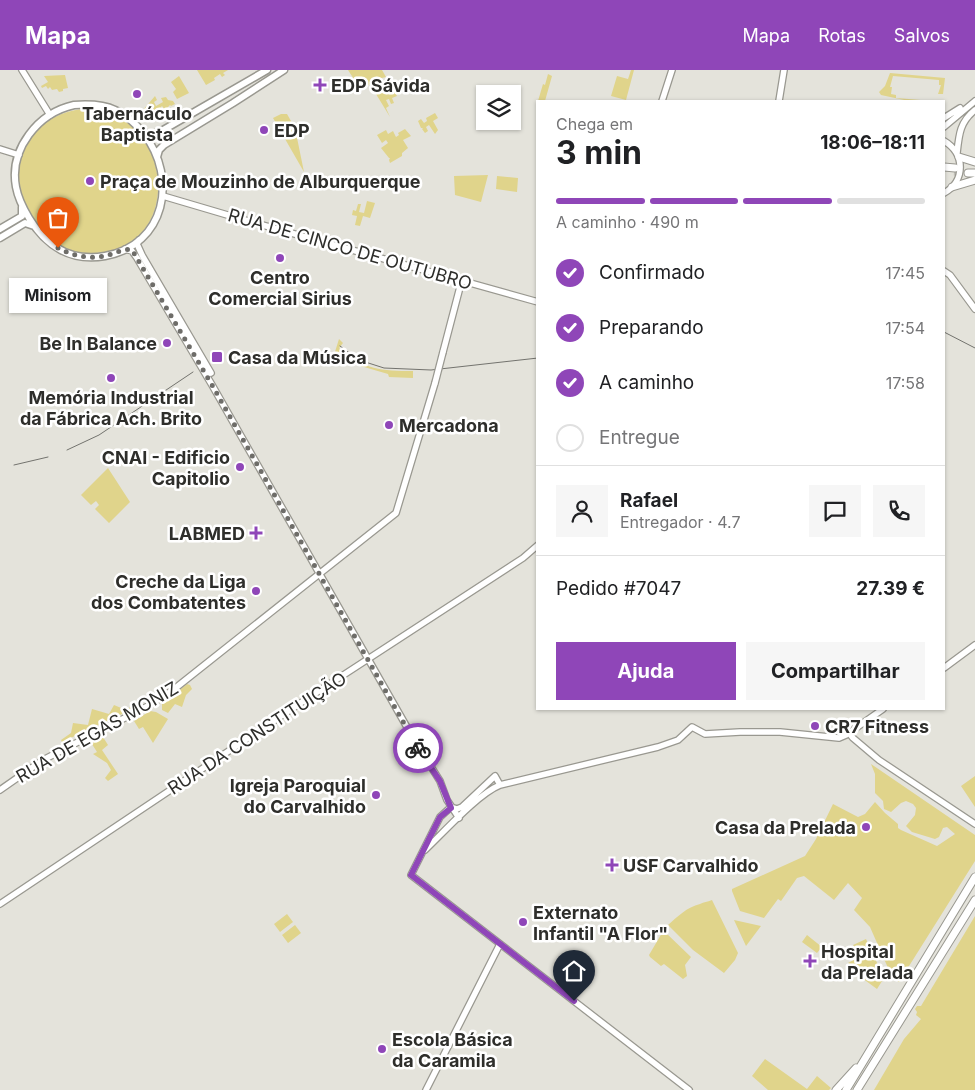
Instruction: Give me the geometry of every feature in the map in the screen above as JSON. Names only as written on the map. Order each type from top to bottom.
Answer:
[{"type":"highway","points":[[958,155],[975,162]]},
{"type":"highway","points":[[945,167],[954,170],[945,171]]},
{"type":"highway","points":[[952,188],[975,180]]},
{"type":"highway","points":[[846,1090],[975,877]]},
{"type":"highway","points":[[857,1090],[975,900]]},
{"type":"highway","points":[[836,1090],[864,1062]]},
{"type":"main road","points":[[22,70],[50,115]]},
{"type":"main road","points":[[142,132],[149,134],[158,133],[267,70]]},
{"type":"main road","points":[[157,157],[159,150],[164,145],[284,70]]},
{"type":"main road","points":[[662,100],[672,70]]},
{"type":"main road","points":[[779,100],[784,70]]},
{"type":"main road","points":[[945,117],[975,101]]},
{"type":"main road","points":[[945,126],[975,101]]},
{"type":"main road","points":[[74,105],[102,106],[114,109],[134,122],[142,132],[157,157],[163,181],[161,208],[156,219],[144,235],[125,249],[106,256],[87,257],[77,256],[53,245],[43,237],[35,228],[22,206],[18,196],[15,176],[19,155],[31,132],[50,115],[60,109],[74,105]]},
{"type":"main road","points":[[945,192],[952,188],[960,173],[958,134],[962,124],[975,110]]},
{"type":"main road","points":[[945,141],[958,155]]},
{"type":"main road","points":[[0,148],[19,155]]},
{"type":"main road","name":"RUA DE CINCO DE OUTUBRO","points":[[163,196],[536,301]]},
{"type":"main road","points":[[0,229],[22,216],[22,206]]},
{"type":"main road","points":[[0,238],[26,223],[35,228]]},
{"type":"main road","points":[[138,240],[137,244],[142,255],[211,373]]},
{"type":"main road","points":[[125,249],[132,250],[212,385],[368,660],[440,781],[451,808],[459,818]]},
{"type":"main road","points":[[945,272],[950,275],[975,309]]},
{"type":"main road","name":"RUA DE EGAS MONIZ","points":[[0,790],[49,756],[148,706],[194,674],[396,514],[435,383],[460,287],[460,280]]},
{"type":"main road","name":"RUA DA CONSTITUIÇÃO","points":[[0,904],[130,816],[523,558],[536,547]]},
{"type":"main road","points":[[945,667],[975,645]]},
{"type":"main road","points":[[425,850],[459,818],[500,785],[658,747],[678,740],[692,727],[705,734],[780,732],[839,738],[882,710]]},
{"type":"main road","points":[[849,733],[879,760],[975,824]]},
{"type":"main road","points":[[500,785],[495,776],[462,807],[458,809],[451,808],[440,817],[411,875],[689,1090]]},
{"type":"main road","points":[[489,781],[493,784],[494,788]]},
{"type":"main road","points":[[426,1090],[500,944]]},
{"type":"shaded area","points":[[197,70],[228,70],[223,73],[225,75],[222,77],[220,74],[214,78],[215,80],[206,85]]},
{"type":"shaded area","points":[[348,70],[382,70],[386,77],[374,80],[375,83],[359,87]]},
{"type":"shaded area","points":[[631,70],[634,70],[626,100],[611,96],[617,76],[628,79]]},
{"type":"shaded area","points":[[890,73],[945,78],[943,94],[938,94],[941,85],[939,85],[939,80],[893,76],[890,87],[892,87],[891,94],[896,95],[896,98],[921,100],[904,100],[881,95],[879,92],[885,86]]},
{"type":"shaded area","points":[[548,74],[552,76],[545,100],[538,100],[543,84],[545,85]]},
{"type":"shaded area","points":[[65,75],[68,88],[63,89],[63,91],[52,90],[50,87],[48,89],[46,86],[42,88],[41,86],[48,82],[44,76]]},
{"type":"shaded area","points":[[179,76],[189,93],[177,99],[173,92],[176,89],[171,82]]},
{"type":"shaded area","points":[[385,81],[386,83],[389,81],[397,96],[392,98],[394,103],[391,104],[389,99],[386,100],[389,106],[386,108],[390,117],[376,94],[381,91],[378,87],[381,85],[380,82]]},
{"type":"shaded area","points":[[155,96],[157,100],[154,102],[156,106],[163,102],[161,98],[166,97],[175,104],[170,105],[165,110],[162,106],[158,114],[153,117],[150,114],[147,117],[143,110]]},
{"type":"shaded area","name":"Praça de Mouzinho de Alburquerque","points":[[82,109],[101,110],[125,120],[143,138],[154,161],[158,186],[155,210],[143,231],[124,246],[96,253],[69,251],[55,246],[49,241],[35,223],[25,205],[20,186],[19,168],[23,151],[32,136],[44,123],[61,114]]},
{"type":"shaded area","points":[[435,113],[438,118],[433,121],[438,130],[435,134],[429,125],[426,127],[428,131],[425,133],[418,121],[421,119],[424,123],[427,121],[426,118]]},
{"type":"shaded area","points":[[281,114],[287,114],[295,128],[304,172],[273,118]]},
{"type":"shaded area","points":[[405,129],[411,136],[403,140],[408,148],[402,153],[402,156],[390,163],[390,158],[381,148],[388,143],[386,140],[382,143],[377,135],[386,130],[388,134],[393,131],[396,137],[399,135],[398,133]]},
{"type":"shaded area","points":[[488,175],[481,202],[455,195],[454,176]]},
{"type":"shaded area","points":[[497,176],[518,178],[517,192],[496,189]]},
{"type":"shaded area","points":[[367,201],[375,203],[370,218],[363,216],[360,226],[355,225],[357,216],[352,215],[353,210],[356,211],[358,204],[361,204],[359,212],[364,213]]},
{"type":"shaded area","points":[[339,339],[343,343],[339,348],[357,361],[382,370],[413,371],[413,378],[389,377],[388,374],[338,361],[334,355]]},
{"type":"shaded area","points":[[108,468],[130,502],[109,523],[95,509],[99,505],[96,501],[91,505],[81,495]]},
{"type":"shaded area","points":[[187,684],[192,689],[186,695],[182,707],[175,704],[168,713],[162,710],[162,704]]},
{"type":"shaded area","points":[[135,704],[137,706],[135,708],[62,742],[61,740],[71,733],[73,723],[88,725],[92,709],[109,714],[114,705],[126,710]]},
{"type":"shaded area","points":[[150,711],[156,712],[168,719],[153,743],[143,727],[139,729],[134,721]]},
{"type":"shaded area","points":[[103,737],[108,745],[102,750],[118,774],[108,781],[105,778],[111,770],[107,763],[93,754],[97,752],[90,741]]},
{"type":"shaded area","points":[[871,764],[975,835],[975,861],[899,982],[892,977],[870,927],[854,910],[862,898],[848,883],[834,900],[804,876],[797,878],[781,901],[778,899],[764,918],[740,911],[732,891],[732,889],[805,856],[816,839],[833,804],[858,817],[865,814],[875,802],[898,824],[898,828],[937,846],[955,834],[947,827],[943,828],[939,837],[935,839],[912,832],[906,826],[915,815],[916,808],[913,804],[906,801],[891,812],[884,809],[883,801],[875,793],[875,774]]},
{"type":"shaded area","points":[[975,776],[975,807],[961,786]]},
{"type":"shaded area","points":[[712,900],[738,953],[735,960],[724,973],[693,950],[668,925],[691,907]]},
{"type":"shaded area","points":[[287,914],[293,922],[280,932],[274,924]]},
{"type":"shaded area","points":[[975,916],[975,1090],[874,1090],[904,1039],[921,1019],[916,1015],[915,1009],[917,1006],[921,1006]]},
{"type":"shaded area","points":[[734,920],[761,926],[746,946]]},
{"type":"shaded area","points":[[295,925],[301,933],[288,943],[282,935]]},
{"type":"shaded area","points":[[665,932],[691,957],[685,965],[687,976],[683,979],[664,964],[661,966],[649,955],[662,933]]},
{"type":"shaded area","points":[[807,935],[822,947],[817,953],[802,942]]},
{"type":"shaded area","points":[[866,939],[884,978],[877,989],[851,970],[852,966],[848,963],[863,955],[860,948],[856,950],[853,945]]},
{"type":"shaded area","points":[[765,1059],[807,1089],[817,1076],[831,1088],[829,1090],[768,1090],[752,1076]]},
{"type":"tunnel","points":[[954,172],[968,173]]},
{"type":"tram line","points":[[945,333],[975,348]]},
{"type":"tram line","points":[[340,346],[359,360],[384,368],[431,370],[536,358]]},
{"type":"tram line","points":[[67,450],[99,435],[193,372]]},
{"type":"tram line","points":[[14,465],[48,457]]},
{"type":"way so far","points":[[58,248],[77,256],[87,257],[106,256],[125,249],[132,250],[212,385],[418,748]]},
{"type":"place","name":"EDP Sávida","points":[[320,85]]},
{"type":"place","name":"Tabernáculo Baptista","points":[[137,94]]},
{"type":"place","name":"EDP","points":[[264,130]]},
{"type":"place","name":"Praça de Mouzinho de Alburquerque","points":[[90,181]]},
{"type":"place","name":"Minisom","points":[[58,248]]},
{"type":"place","name":"Centro Comercial Sirius","points":[[280,258]]},
{"type":"place","name":"Be In Balance","points":[[167,343]]},
{"type":"place","name":"Casa da Música","points":[[217,357]]},
{"type":"place","name":"Memória Industrial da Fábrica Ach. Brito","points":[[111,378]]},
{"type":"place","name":"Mercadona","points":[[389,425]]},
{"type":"place","name":"CNAI - Edificio Capitolio","points":[[240,467]]},
{"type":"place","name":"LABMED","points":[[256,533]]},
{"type":"place","name":"Creche da Liga dos Combatentes","points":[[256,591]]},
{"type":"place","name":"CR7 Fitness","points":[[815,726]]},
{"type":"place","name":"Igreja Paroquial do Carvalhido","points":[[376,795]]},
{"type":"place","name":"Casa da Prelada","points":[[866,827]]},
{"type":"place","name":"USF Carvalhido","points":[[612,865]]},
{"type":"place","name":"Externato Infantil \"A Flor\"","points":[[523,922]]},
{"type":"place","name":"Hospital da Prelada","points":[[810,961]]},
{"type":"place","name":"Escola Básica da Caramila","points":[[382,1049]]},
{"type":"route","points":[[418,748],[440,781],[451,808],[440,817],[411,875],[574,1001]]}]
